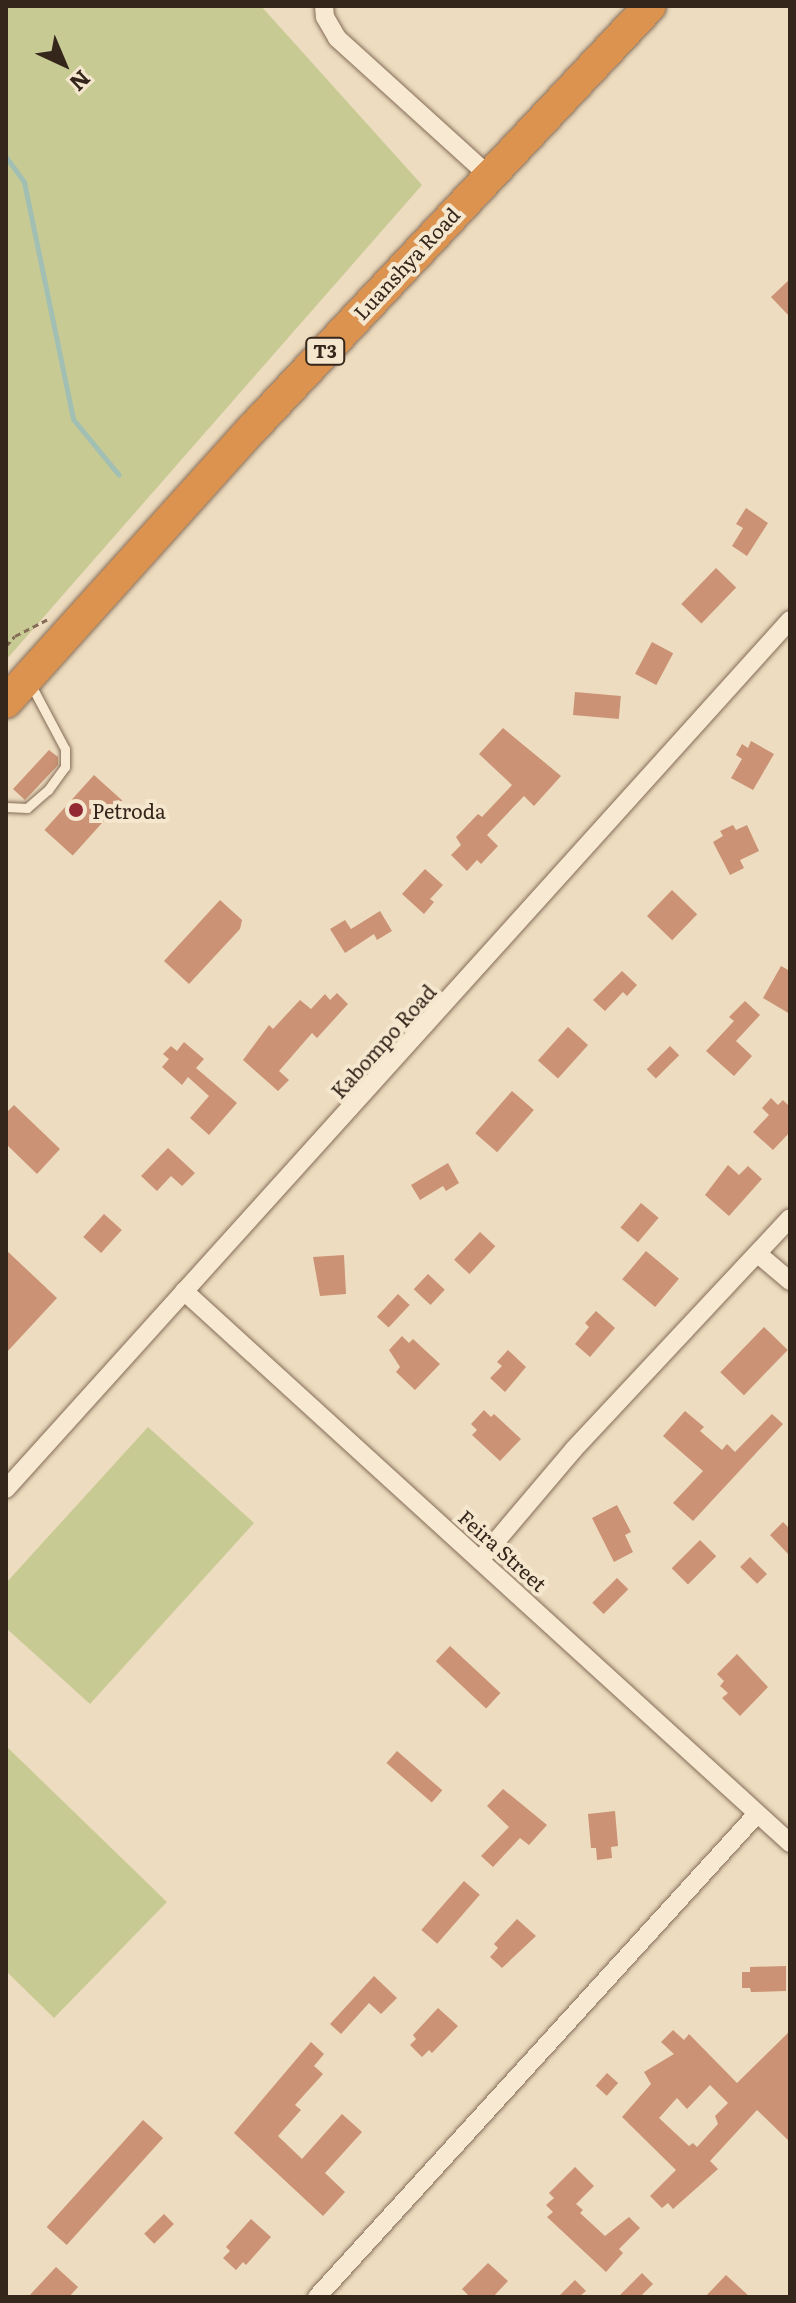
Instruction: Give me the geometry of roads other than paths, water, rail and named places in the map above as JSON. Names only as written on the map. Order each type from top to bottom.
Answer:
[{"type":"highway","name":"Luanshya Road","points":[[16,690],[488,175],[650,6]]},
{"type":"street","points":[[324,6],[325,17],[337,38],[488,175]]},
{"type":"street","name":"Kabompo Road","points":[[6,1489],[790,620]]},
{"type":"street","points":[[480,1560],[574,1449],[790,1218]]},
{"type":"street","points":[[758,1254],[790,1281]]},
{"type":"street","name":"Feira Street","points":[[184,1291],[790,1843]]},
{"type":"street","points":[[317,2297],[757,1814]]},
{"type":"lane","points":[[6,807],[27,808],[48,790],[65,767],[65,749],[16,690]]},
{"type":"waterway","points":[[6,157],[24,182],[73,419],[119,475]]},
{"type":"place","name":"Petroda","points":[[76,810]]}]
